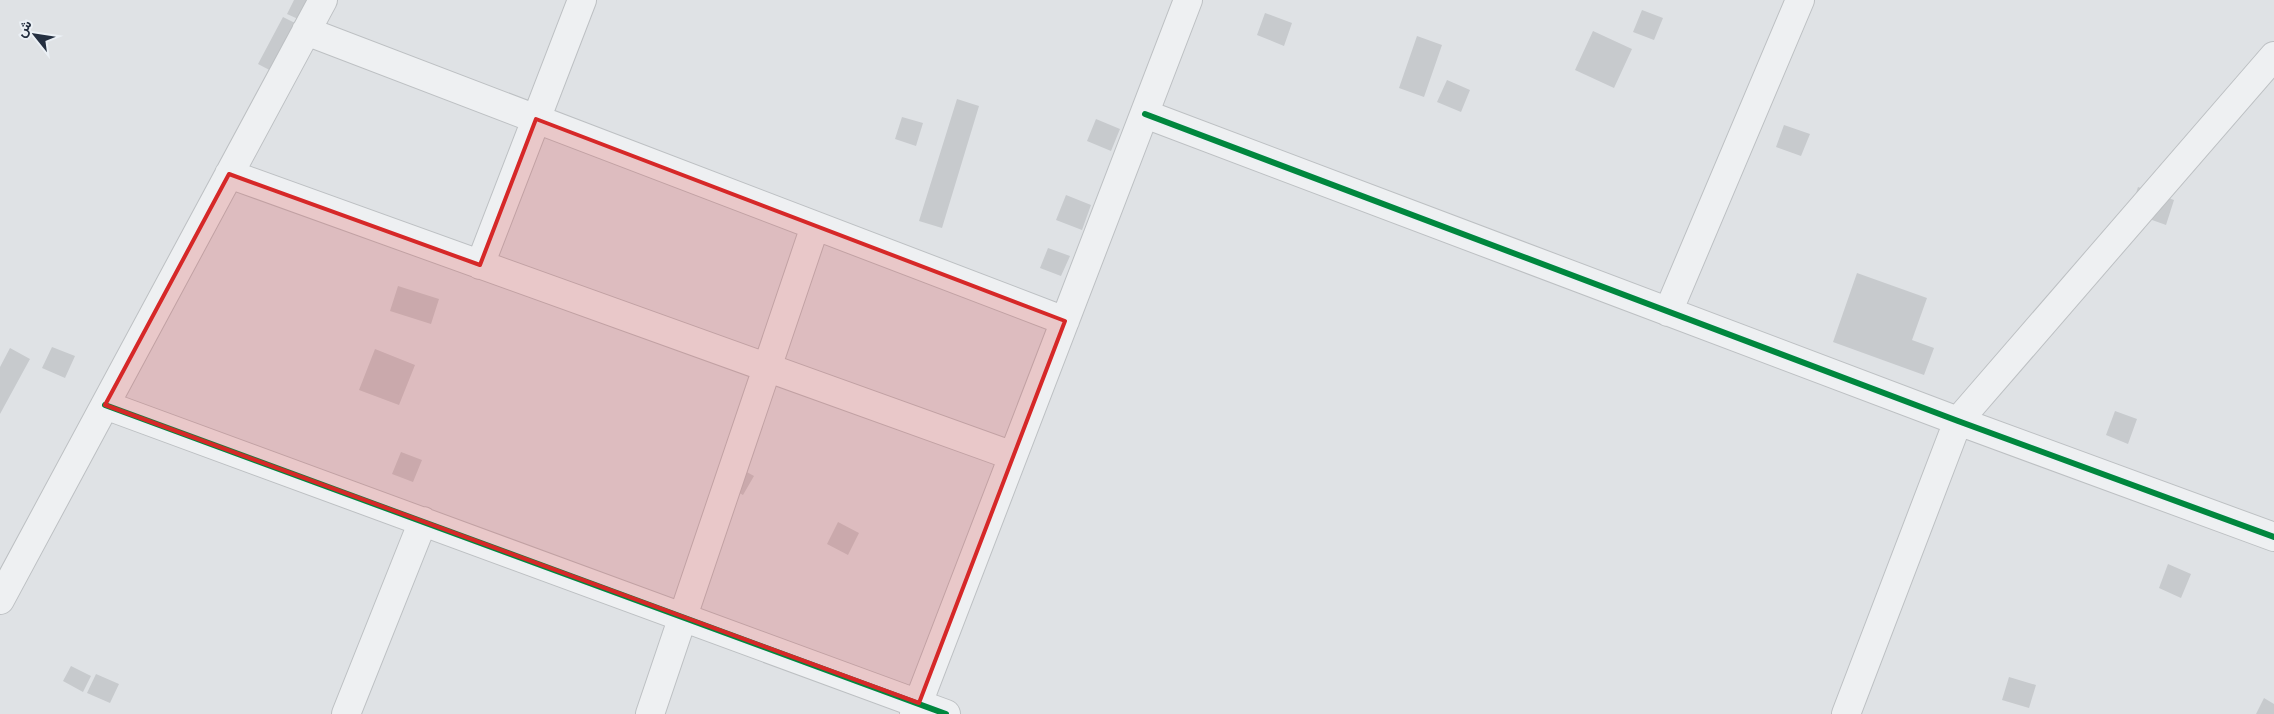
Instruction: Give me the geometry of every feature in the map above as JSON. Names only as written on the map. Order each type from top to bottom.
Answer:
[{"type":"street","points":[[0,600],[323,0]]},
{"type":"street","points":[[480,265],[582,0]]},
{"type":"street","points":[[916,708],[1188,0]]},
{"type":"street","points":[[1668,312],[1800,0]]},
{"type":"street","points":[[306,31],[1065,321]]},
{"type":"street","points":[[1846,714],[1958,421],[2274,56]]},
{"type":"street","points":[[1145,114],[1958,421],[2274,537]]},
{"type":"street","points":[[229,174],[1013,456]]},
{"type":"street","points":[[650,714],[815,226]]},
{"type":"street","points":[[105,405],[683,616],[916,708],[946,714]]},
{"type":"street","points":[[346,714],[423,521]]},
{"type":"highlighted area","points":[[536,119],[1065,321],[919,703],[105,405],[229,174],[480,265]]},
{"type":"building","points":[[294,0],[312,0],[307,23],[287,14]]},
{"type":"building","points":[[1642,10],[1663,18],[1654,40],[1633,32]]},
{"type":"building","points":[[1265,13],[1292,23],[1284,46],[1257,35]]},
{"type":"building","points":[[283,17],[305,28],[281,76],[258,64]]},
{"type":"building","points":[[1593,31],[1632,49],[1614,88],[1575,70]]},
{"type":"building","points":[[1417,36],[1442,45],[1424,97],[1399,88]]},
{"type":"building","points":[[1447,80],[1470,90],[1461,112],[1437,102]]},
{"type":"building","points":[[957,99],[979,106],[942,228],[919,221]]},
{"type":"building","points":[[902,117],[923,123],[916,146],[895,139]]},
{"type":"building","points":[[1096,119],[1120,129],[1111,151],[1087,141]]},
{"type":"building","points":[[1784,125],[1810,134],[1801,156],[1776,147]]},
{"type":"building","points":[[2138,187],[2174,200],[2166,225],[2130,212]]},
{"type":"building","points":[[1066,195],[1091,205],[1082,230],[1056,220]]},
{"type":"building","points":[[1048,248],[1070,256],[1061,276],[1040,268]]},
{"type":"building","points":[[1857,273],[1927,298],[1912,340],[1934,348],[1924,375],[1833,342]]},
{"type":"building","points":[[398,286],[439,299],[431,324],[390,311]]},
{"type":"building","points":[[52,347],[75,356],[65,378],[42,368]]},
{"type":"building","points":[[10,348],[30,359],[0,414],[0,367]]},
{"type":"building","points":[[375,349],[415,365],[399,405],[359,390]]},
{"type":"building","points":[[2115,411],[2137,419],[2128,444],[2106,435]]},
{"type":"building","points":[[401,452],[422,460],[413,482],[392,474]]},
{"type":"building","points":[[725,460],[754,476],[743,495],[714,479]]},
{"type":"building","points":[[838,522],[859,533],[848,555],[827,544]]},
{"type":"building","points":[[2168,564],[2191,574],[2181,598],[2159,588]]},
{"type":"building","points":[[71,666],[91,676],[83,692],[63,681]]},
{"type":"building","points":[[96,674],[119,684],[110,703],[87,693]]},
{"type":"building","points":[[2009,677],[2036,685],[2029,708],[2002,700]]},
{"type":"building","points":[[2264,698],[2274,704],[2274,714],[2256,714]]},
{"type":"cycle path","points":[[1145,114],[1958,421],[2274,537]]},
{"type":"cycle path","points":[[105,405],[946,714]]}]
